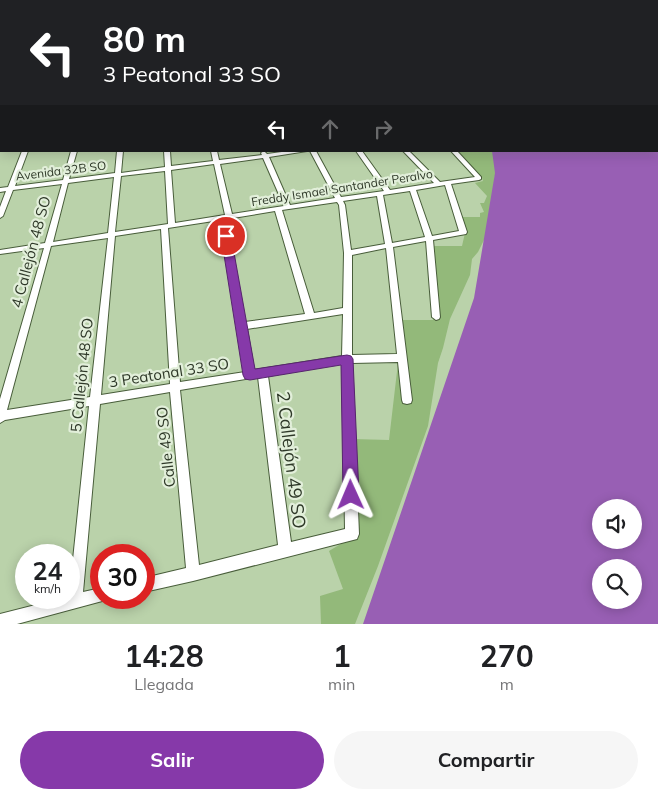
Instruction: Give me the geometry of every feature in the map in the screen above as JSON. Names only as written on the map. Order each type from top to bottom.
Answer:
[{"type":"street","points":[[0,216],[25,152]]},
{"type":"street","name":"4 Callejón 48 SO","points":[[0,417],[74,152]]},
{"type":"street","name":"5 Callejón 48 SO","points":[[80,548],[120,152]]},
{"type":"street","name":"Calle 49 SO","points":[[167,152],[168,226],[175,388],[193,574]]},
{"type":"street","points":[[214,152],[250,375]]},
{"type":"street","name":"Avenida 32B SO","points":[[0,190],[291,152]]},
{"type":"street","points":[[155,583],[352,534],[346,311],[348,253],[342,205],[314,152]]},
{"type":"street","points":[[360,152],[385,194],[389,246],[407,400]]},
{"type":"street","points":[[407,152],[438,185]]},
{"type":"street","name":"Freddy Ismael Santander Peralvo","points":[[0,252],[477,179],[479,176],[455,152]]},
{"type":"street","points":[[265,154],[288,208]]},
{"type":"street","points":[[348,253],[463,232],[447,183]]},
{"type":"street","points":[[412,189],[429,238],[436,317]]},
{"type":"street","points":[[278,209],[310,315]]},
{"type":"street","points":[[242,326],[346,311]]},
{"type":"street","name":"3 Peatonal 33 SO","points":[[0,417],[347,359],[402,358]]},
{"type":"street","name":"2 Callejón 49 SO","points":[[263,374],[285,550]]},
{"type":"street","points":[[0,621],[45,609]]},
{"type":"green space","points":[[457,152],[498,152],[488,232],[478,252],[472,259],[470,275],[450,319],[438,363],[428,426],[378,566],[355,624],[321,624],[320,596],[343,589],[329,551],[354,536],[352,439],[389,440],[403,320],[433,320],[434,246],[462,246],[465,233],[462,217],[480,217],[480,213],[484,212],[480,203],[484,203],[487,196],[475,183],[483,181]]},
{"type":"shaded area","points":[[492,152],[658,152],[658,624],[363,624],[474,298],[495,173]]},
{"type":"route","points":[[226,236],[250,375],[347,359],[351,495]]}]
